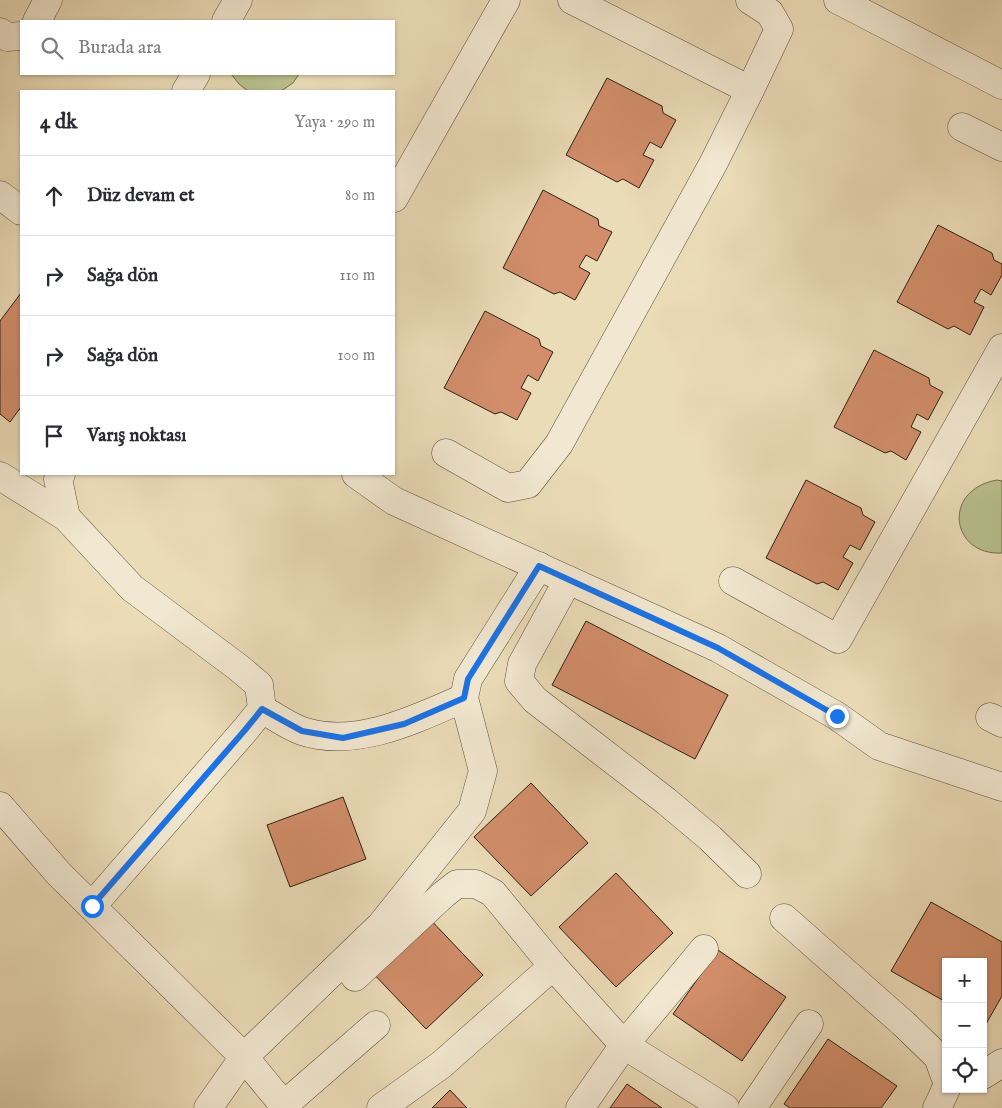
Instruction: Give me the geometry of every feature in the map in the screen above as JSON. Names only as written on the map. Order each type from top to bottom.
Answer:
[{"type":"street","points":[[38,20],[48,0]]},
{"type":"street","points":[[227,20],[238,0]]},
{"type":"street","points":[[395,196],[506,0]]},
{"type":"street","points":[[572,0],[750,90]]},
{"type":"street","points":[[446,453],[508,488],[528,484],[559,444],[713,164],[779,30],[770,13],[750,0]]},
{"type":"street","points":[[838,0],[1002,85]]},
{"type":"street","points":[[0,32],[7,37],[20,36]]},
{"type":"street","points":[[187,90],[195,75]]},
{"type":"street","points":[[962,127],[1002,147]]},
{"type":"street","points":[[0,195],[20,210]]},
{"type":"street","points":[[733,581],[838,639],[1002,348]]},
{"type":"street","points":[[60,475],[58,479],[66,517]]},
{"type":"street","points":[[357,475],[394,501],[718,648],[837,716],[879,746],[1002,787]]},
{"type":"street","points":[[0,476],[66,517],[132,588],[259,685],[262,709],[92,906]]},
{"type":"street","points":[[208,1108],[244,1057],[381,925],[472,811],[483,771],[464,698],[468,679],[539,566]]},
{"type":"street","points":[[568,580],[522,664],[519,681],[534,700],[666,801],[710,838],[747,874]]},
{"type":"street","points":[[262,709],[302,731],[343,738],[404,724],[464,698]]},
{"type":"street","points":[[0,806],[59,874],[244,1057],[285,1106],[376,1025]]},
{"type":"street","points":[[355,977],[444,894],[458,884],[476,884],[493,893],[624,1045],[724,1108]]},
{"type":"street","points":[[784,918],[904,1024],[938,1057],[942,1068]]},
{"type":"street","points":[[580,1108],[624,1045],[704,949]]},
{"type":"street","points":[[381,1108],[441,1065],[554,966]]},
{"type":"street","points":[[752,1108],[809,1024]]},
{"type":"street","points":[[987,1073],[1002,1064]]},
{"type":"street","points":[[937,1108],[944,1093]]},
{"type":"green space","points":[[232,75],[298,75],[293,83],[282,90],[247,90]]},
{"type":"green space","points":[[997,480],[1002,481],[1002,553],[985,551],[972,544],[963,534],[959,521],[961,508],[967,496],[979,486]]},
{"type":"building","points":[[607,78],[662,106],[663,113],[676,120],[661,148],[650,142],[643,155],[654,160],[639,188],[623,179],[617,182],[566,155]]},
{"type":"building","points":[[543,190],[598,219],[599,226],[612,232],[597,261],[586,255],[579,267],[590,273],[575,300],[560,292],[554,294],[503,268]]},
{"type":"building","points":[[938,225],[992,253],[994,260],[1002,264],[1002,275],[991,295],[981,289],[974,302],[984,307],[970,335],[954,326],[948,329],[897,302]]},
{"type":"building","points":[[20,294],[20,408],[10,422],[0,414],[0,321]]},
{"type":"building","points":[[485,311],[539,339],[541,346],[553,352],[538,381],[528,375],[521,388],[531,393],[517,420],[501,412],[495,414],[444,388]]},
{"type":"building","points":[[874,350],[929,378],[930,385],[943,392],[928,420],[917,414],[911,427],[921,432],[906,460],[891,451],[885,453],[834,427]]},
{"type":"building","points":[[806,480],[861,508],[863,515],[875,522],[860,550],[850,545],[843,557],[853,563],[838,590],[823,582],[817,584],[766,558]]},
{"type":"building","points":[[586,621],[728,695],[695,759],[552,685]]},
{"type":"building","points":[[531,783],[588,843],[531,896],[474,837]]},
{"type":"building","points":[[343,797],[366,859],[290,887],[267,825]]},
{"type":"building","points":[[616,873],[673,933],[616,987],[559,927]]},
{"type":"building","points":[[931,902],[1002,942],[1002,996],[987,1022],[987,958],[942,958],[942,1000],[891,971]]},
{"type":"building","points":[[426,915],[483,975],[426,1029],[369,969]]},
{"type":"building","points":[[718,950],[786,997],[742,1061],[673,1014]]},
{"type":"building","points":[[828,1039],[897,1086],[881,1108],[790,1108],[784,1104]]},
{"type":"building","points":[[627,1084],[662,1108],[610,1108]]},
{"type":"building","points":[[450,1090],[467,1108],[432,1108]]},
{"type":"route","points":[[92,906],[262,709],[302,731],[343,738],[404,724],[464,698],[468,679],[539,566],[718,648],[837,716]]}]
